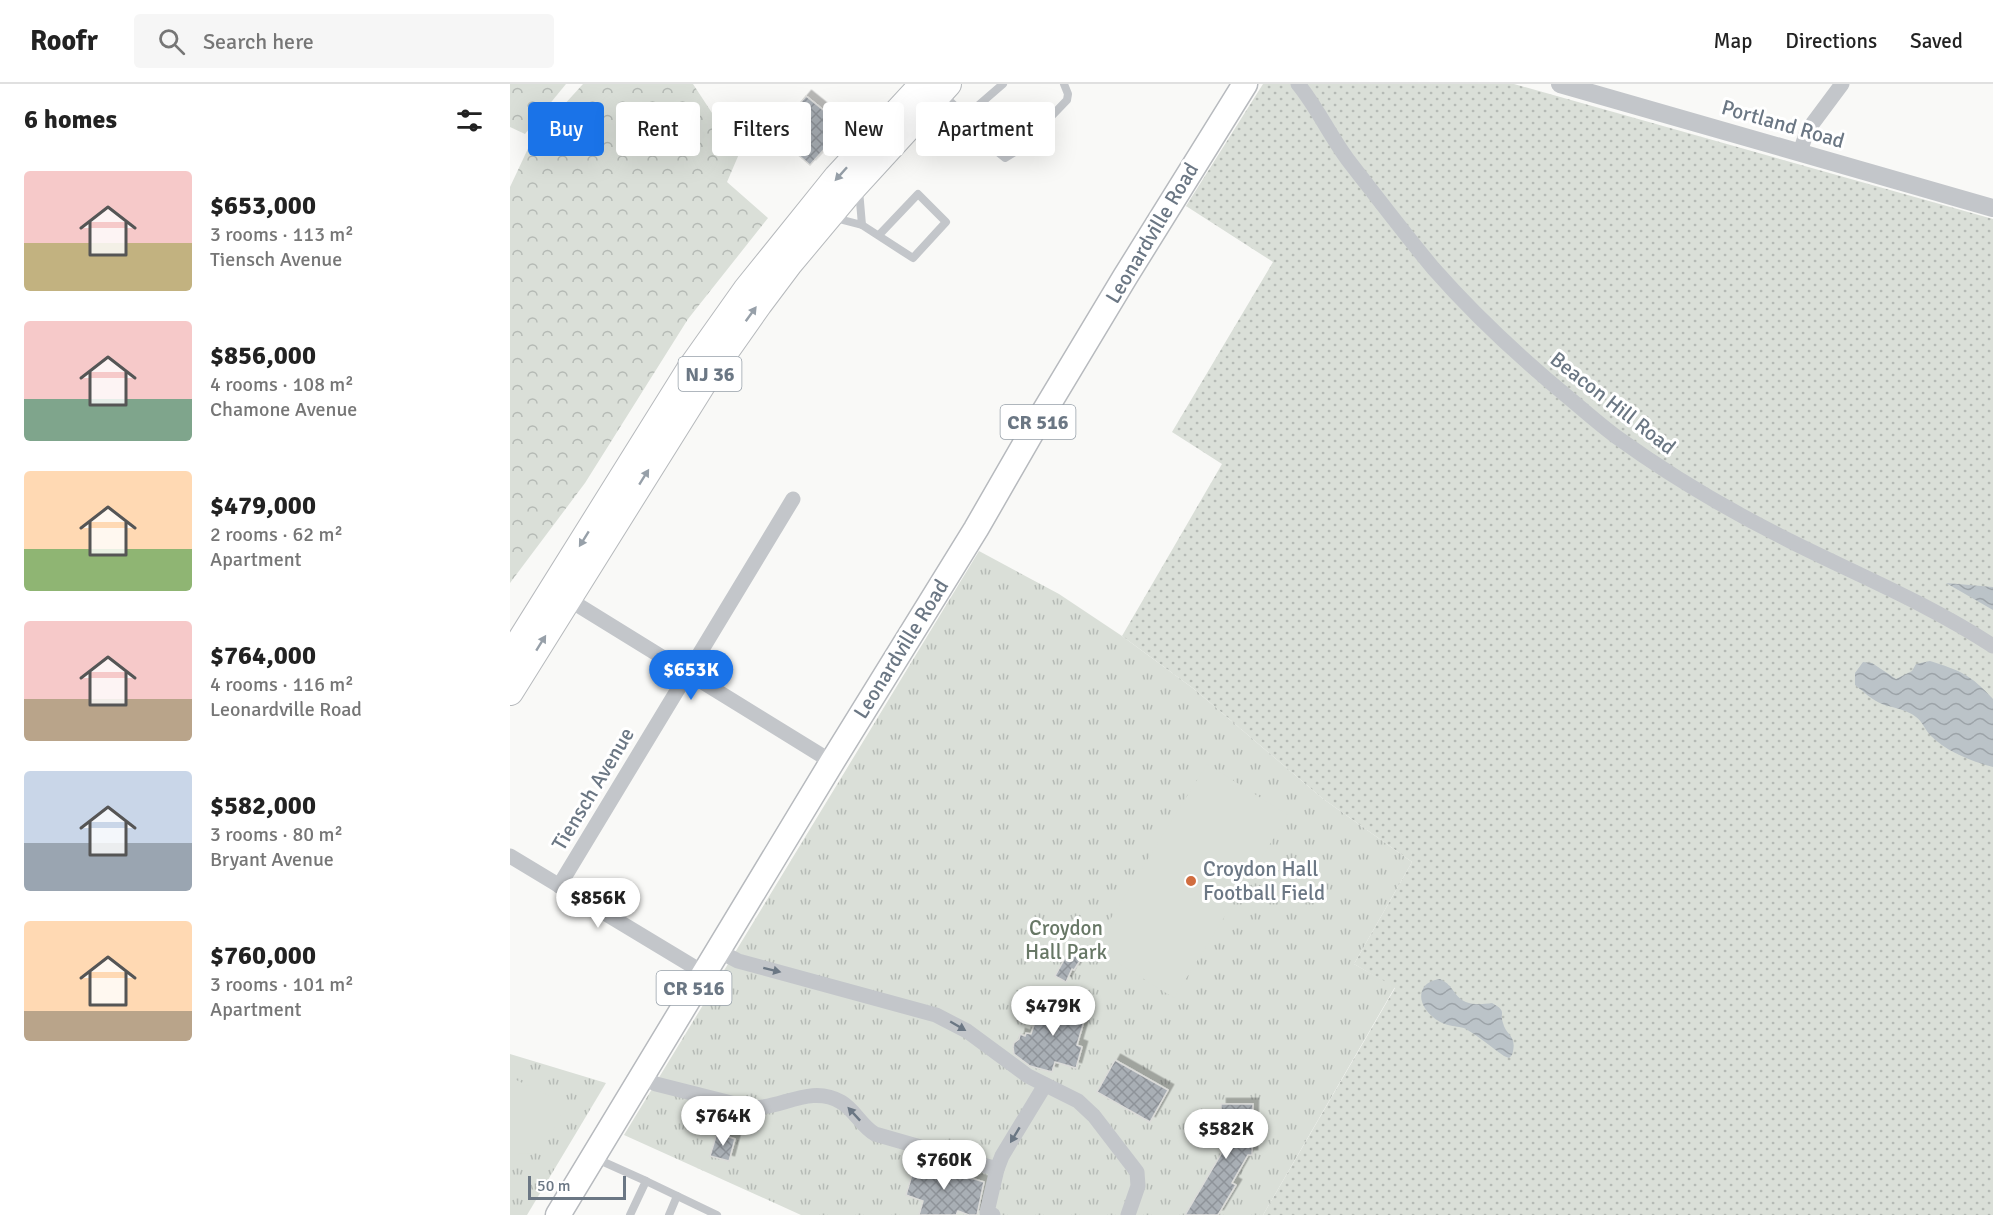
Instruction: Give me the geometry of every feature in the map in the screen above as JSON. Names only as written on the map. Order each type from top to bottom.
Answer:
[{"type":"highway","name":"NJ 36","points":[[510,692],[724,353],[783,272],[935,91]]},
{"type":"highway","name":"NJ 36","points":[[510,657],[690,369],[734,306],[806,214],[935,91]]},
{"type":"main road","name":"Leonardville Road","points":[[558,1215],[1245,84]]},
{"type":"street","name":"Beacon Hill Road","points":[[1298,84],[1341,150],[1434,268],[1487,325],[1520,356],[1616,436],[1667,472],[1713,499],[1790,541],[1909,597],[1963,626],[1993,646]]},
{"type":"street","name":"Portland Road","points":[[1560,84],[1993,208]]},
{"type":"street","points":[[1800,152],[1807,131],[1842,84]]},
{"type":"street","name":"Tiensch Avenue","points":[[559,886],[793,499]]},
{"type":"street","points":[[568,599],[832,762]]},
{"type":"street","points":[[510,856],[704,973]]},
{"type":"street","points":[[717,950],[738,961],[936,1015],[967,1031],[1019,1070],[1078,1101],[1092,1114],[1137,1172],[1138,1186],[1128,1215]]},
{"type":"street","points":[[642,1077],[656,1084],[751,1108],[800,1097],[817,1096],[835,1099],[850,1108],[867,1129],[875,1134],[997,1169]]},
{"type":"street","points":[[990,1214],[997,1169],[1002,1156],[1045,1085]]},
{"type":"lane","points":[[982,102],[1003,84]]},
{"type":"lane","points":[[1055,113],[1067,100],[1068,94],[1064,84]]},
{"type":"lane","points":[[935,91],[949,102]]},
{"type":"lane","points":[[858,182],[862,225]]},
{"type":"lane","points":[[828,218],[862,225],[879,236],[913,258],[946,222],[918,194],[879,236]]},
{"type":"lane","points":[[593,1157],[713,1214]]},
{"type":"lane","points":[[630,1215],[646,1181]]},
{"type":"lane","points":[[669,1215],[677,1196]]},
{"type":"green space","points":[[510,84],[566,84],[551,102],[528,102],[528,130],[525,134],[510,127]]},
{"type":"green space","points":[[583,84],[693,84],[712,113],[712,156],[738,156],[727,182],[768,218],[688,319],[585,483],[510,583],[510,187],[528,149],[528,156],[604,156],[604,102],[567,102]]},
{"type":"green space","points":[[1263,84],[1514,84],[1993,219],[1993,1215],[1263,1215],[1395,988],[1354,964],[1412,862],[1322,798],[1194,689],[1122,636],[1222,464],[1172,432],[1273,262],[1186,206]]},
{"type":"green space","name":"Croydon Hall Park","points":[[979,551],[1059,594],[1122,636],[1194,689],[1322,798],[1412,862],[1354,964],[1395,987],[1263,1215],[801,1215],[624,1135]]},
{"type":"green space","name":"Croydon Hall Football Field","points":[[1207,764],[1288,815],[1174,998],[1093,947]]},
{"type":"green space","points":[[510,1054],[606,1083],[527,1215],[510,1215]]},
{"type":"green space","points":[[512,1078],[556,1099],[564,1109],[544,1148],[539,1153],[519,1154],[510,1175],[510,1081]]},
{"type":"water","points":[[1946,583],[1993,587],[1993,610]]},
{"type":"water","points":[[1930,661],[1964,674],[1993,699],[1993,767],[1952,751],[1937,742],[1912,714],[1878,702],[1855,685],[1855,673],[1863,662],[1872,663],[1896,679],[1912,671],[1916,664]]},
{"type":"water","points":[[1440,979],[1467,1002],[1492,1003],[1500,1008],[1504,1027],[1514,1043],[1512,1055],[1509,1058],[1466,1029],[1450,1026],[1428,1013],[1422,1002],[1422,991],[1429,982]]},
{"type":"building","points":[[806,96],[823,110],[823,151],[810,165],[800,156],[811,156],[811,102],[801,102]]},
{"type":"building","points":[[1069,951],[1081,959],[1074,970],[1072,969],[1066,982],[1055,976]]},
{"type":"building","points":[[1049,997],[1087,1011],[1077,1045],[1082,1047],[1076,1068],[1055,1062],[1052,1072],[1030,1066],[1014,1054],[1014,1043],[1019,1039],[1020,1034],[1025,1036],[1026,1033],[1031,1034],[1043,998]]},
{"type":"building","points":[[1115,1060],[1168,1090],[1150,1122],[1097,1092]]},
{"type":"building","points":[[1221,1104],[1253,1104],[1252,1155],[1248,1155],[1232,1183],[1236,1185],[1218,1215],[1185,1215],[1221,1154]]},
{"type":"building","points":[[717,1133],[735,1139],[729,1161],[710,1156]]},
{"type":"building","points":[[916,1161],[984,1182],[977,1215],[958,1211],[956,1215],[919,1215],[923,1201],[906,1195]]},
{"type":"place","name":"Croydon Hall Football Field","points":[[1191,881]]}]
